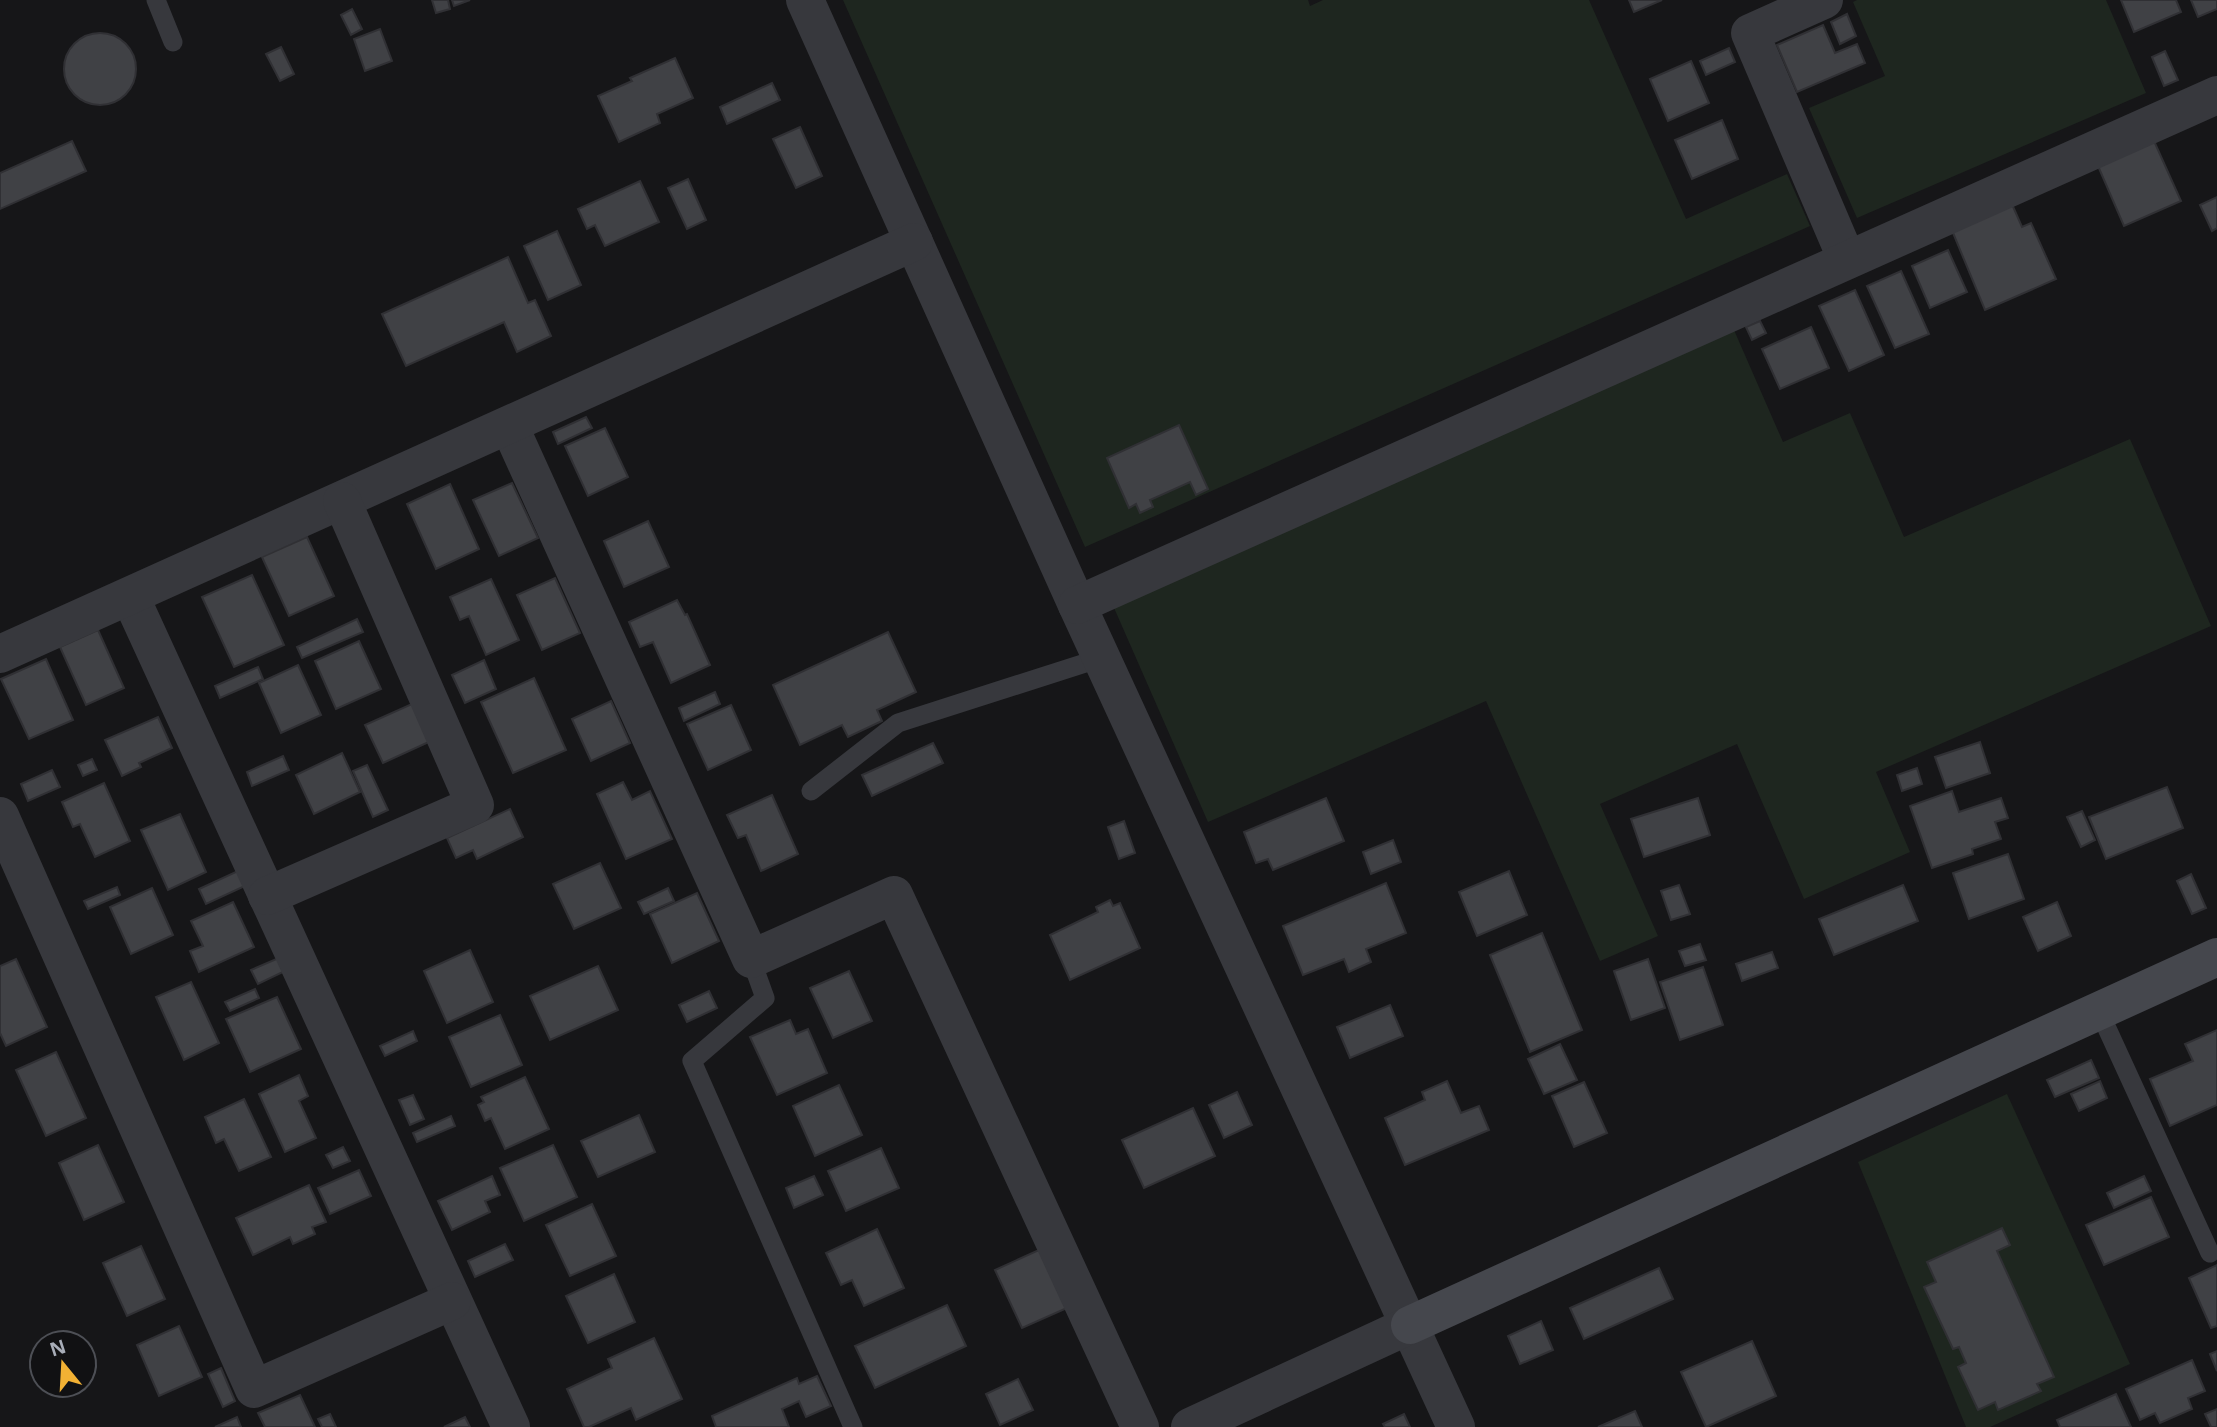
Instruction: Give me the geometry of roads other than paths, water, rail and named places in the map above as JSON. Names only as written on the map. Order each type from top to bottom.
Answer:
[{"type":"street","points":[[805,0],[1101,658],[1456,1427]]},
{"type":"street","points":[[1824,0],[1750,33],[1847,260]]},
{"type":"street","points":[[1077,605],[2217,95]]},
{"type":"street","points":[[0,654],[914,242]]},
{"type":"street","points":[[509,425],[751,959],[894,895],[1140,1427]]},
{"type":"street","points":[[267,896],[475,804],[342,500]]},
{"type":"street","points":[[130,596],[511,1427]]},
{"type":"street","points":[[0,816],[254,1388],[452,1301]]},
{"type":"street","points":[[1190,1427],[2217,957]]},
{"type":"lane","points":[[156,0],[173,42]]},
{"type":"lane","points":[[811,792],[898,723],[1101,658]]},
{"type":"lane","points":[[751,959],[765,998],[692,1061],[853,1427]]},
{"type":"lane","points":[[2099,1011],[2210,1253]]}]
